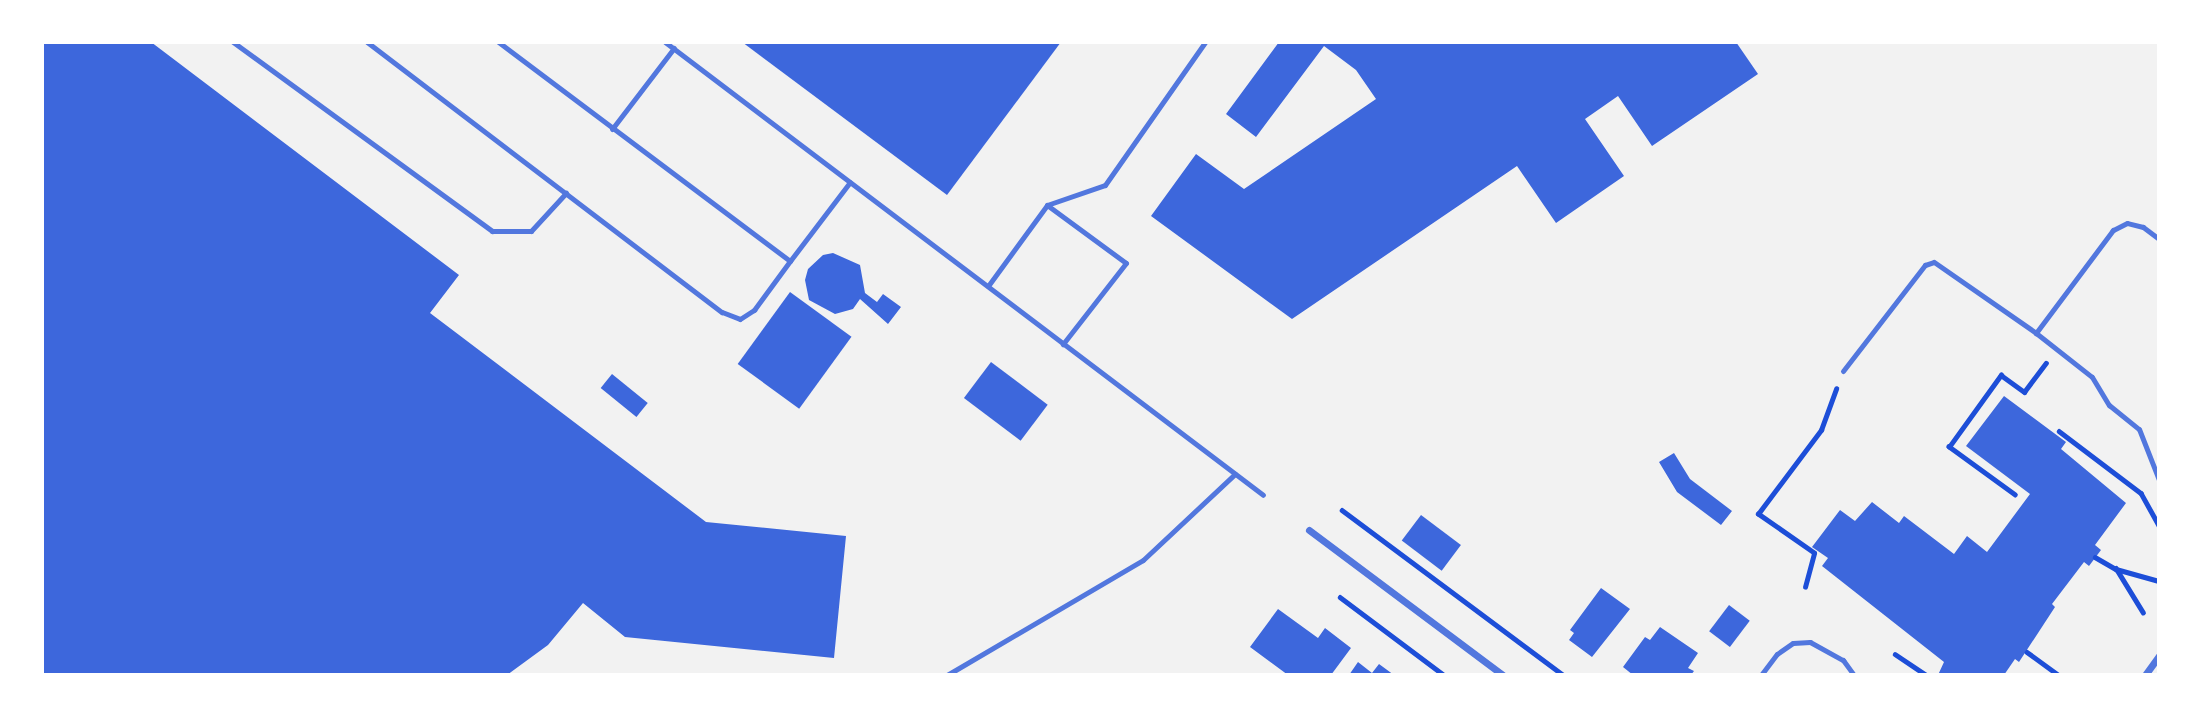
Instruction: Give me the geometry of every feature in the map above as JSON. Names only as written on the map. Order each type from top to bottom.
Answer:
[{"type":"street","points":[[1308,530],[1503,675]]},
{"type":"street","points":[[2145,675],[2159,656]]},
{"type":"lane","points":[[233,42],[492,231],[531,231],[566,193]]},
{"type":"lane","points":[[367,42],[722,312],[740,319],[754,310],[850,181]]},
{"type":"lane","points":[[498,42],[790,261]]},
{"type":"lane","points":[[666,42],[1263,495]]},
{"type":"lane","points":[[988,286],[1047,205],[1105,185],[1205,42]]},
{"type":"lane","points":[[611,129],[674,48]]},
{"type":"lane","points":[[1047,205],[1126,263],[1063,344]]},
{"type":"lane","points":[[2036,333],[2113,230],[2127,223],[2143,227],[2159,239]]},
{"type":"lane","points":[[1843,371],[1925,265],[1934,261],[2057,348],[2092,377],[2109,405],[2138,429],[2159,480]]},
{"type":"lane","points":[[2154,464],[2159,459]]},
{"type":"lane","points":[[947,675],[1143,561],[1235,474]]},
{"type":"lane","points":[[1761,675],[1777,654],[1793,643],[1810,642],[1827,647],[1854,675]]},
{"type":"path","points":[[2015,495],[1949,447],[2001,375],[2024,391],[2057,348]]},
{"type":"path","points":[[1805,587],[1814,553],[1758,514],[1821,430],[1843,371]]},
{"type":"path","points":[[2059,430],[2141,493],[2159,526]]},
{"type":"path","points":[[1342,510],[1563,675]]},
{"type":"path","points":[[2095,557],[2116,569],[2159,581]]},
{"type":"path","points":[[2116,569],[2143,613]]},
{"type":"path","points":[[1340,597],[1444,675]]},
{"type":"path","points":[[2027,652],[2059,675]]},
{"type":"path","points":[[1895,654],[1926,675]]},
{"type":"building","points":[[42,42],[151,42],[459,275],[430,313],[706,522],[846,536],[834,658],[625,637],[583,603],[548,645],[507,675],[42,675]]},
{"type":"building","points":[[742,42],[1061,42],[947,195]]},
{"type":"building","points":[[1279,42],[1736,42],[1758,74],[1652,146],[1618,96],[1585,119],[1624,176],[1556,223],[1517,166],[1292,319],[1151,216],[1196,154],[1244,189],[1376,99],[1356,70],[1324,46],[1256,137],[1226,114]]},
{"type":"building","points":[[833,253],[860,265],[865,293],[877,302],[883,294],[901,307],[888,324],[860,299],[853,309],[835,314],[809,300],[805,280],[808,269],[823,255]]},
{"type":"building","points":[[790,292],[851,337],[799,409],[738,364]]},
{"type":"building","points":[[991,362],[1048,405],[1021,441],[964,398]]},
{"type":"building","points":[[612,374],[648,403],[636,417],[601,388]]},
{"type":"building","points":[[2004,396],[2066,442],[2061,449],[2126,503],[2095,545],[2101,550],[2089,566],[2084,562],[2052,604],[2055,607],[2019,662],[2015,659],[2004,675],[1938,675],[1944,662],[1822,566],[1828,558],[1812,547],[1840,510],[1855,521],[1872,502],[1899,523],[1904,516],[1954,554],[1967,536],[1987,552],[2030,494],[1966,446]]},
{"type":"building","points":[[1674,453],[1690,479],[1732,511],[1721,525],[1677,492],[1659,462]]},
{"type":"building","points":[[1421,515],[1461,545],[1442,571],[1402,541]]},
{"type":"building","points":[[1601,588],[1630,609],[1592,657],[1569,640],[1574,633],[1570,630]]},
{"type":"building","points":[[1729,605],[1750,621],[1730,647],[1709,631]]},
{"type":"building","points":[[1278,609],[1318,638],[1325,628],[1351,648],[1331,675],[1288,675],[1250,647]]},
{"type":"building","points":[[1660,627],[1698,653],[1688,668],[1694,671],[1691,675],[1633,675],[1623,667],[1645,637],[1650,640]]},
{"type":"building","points":[[1358,662],[1372,673],[1379,664],[1394,675],[1349,675]]}]
